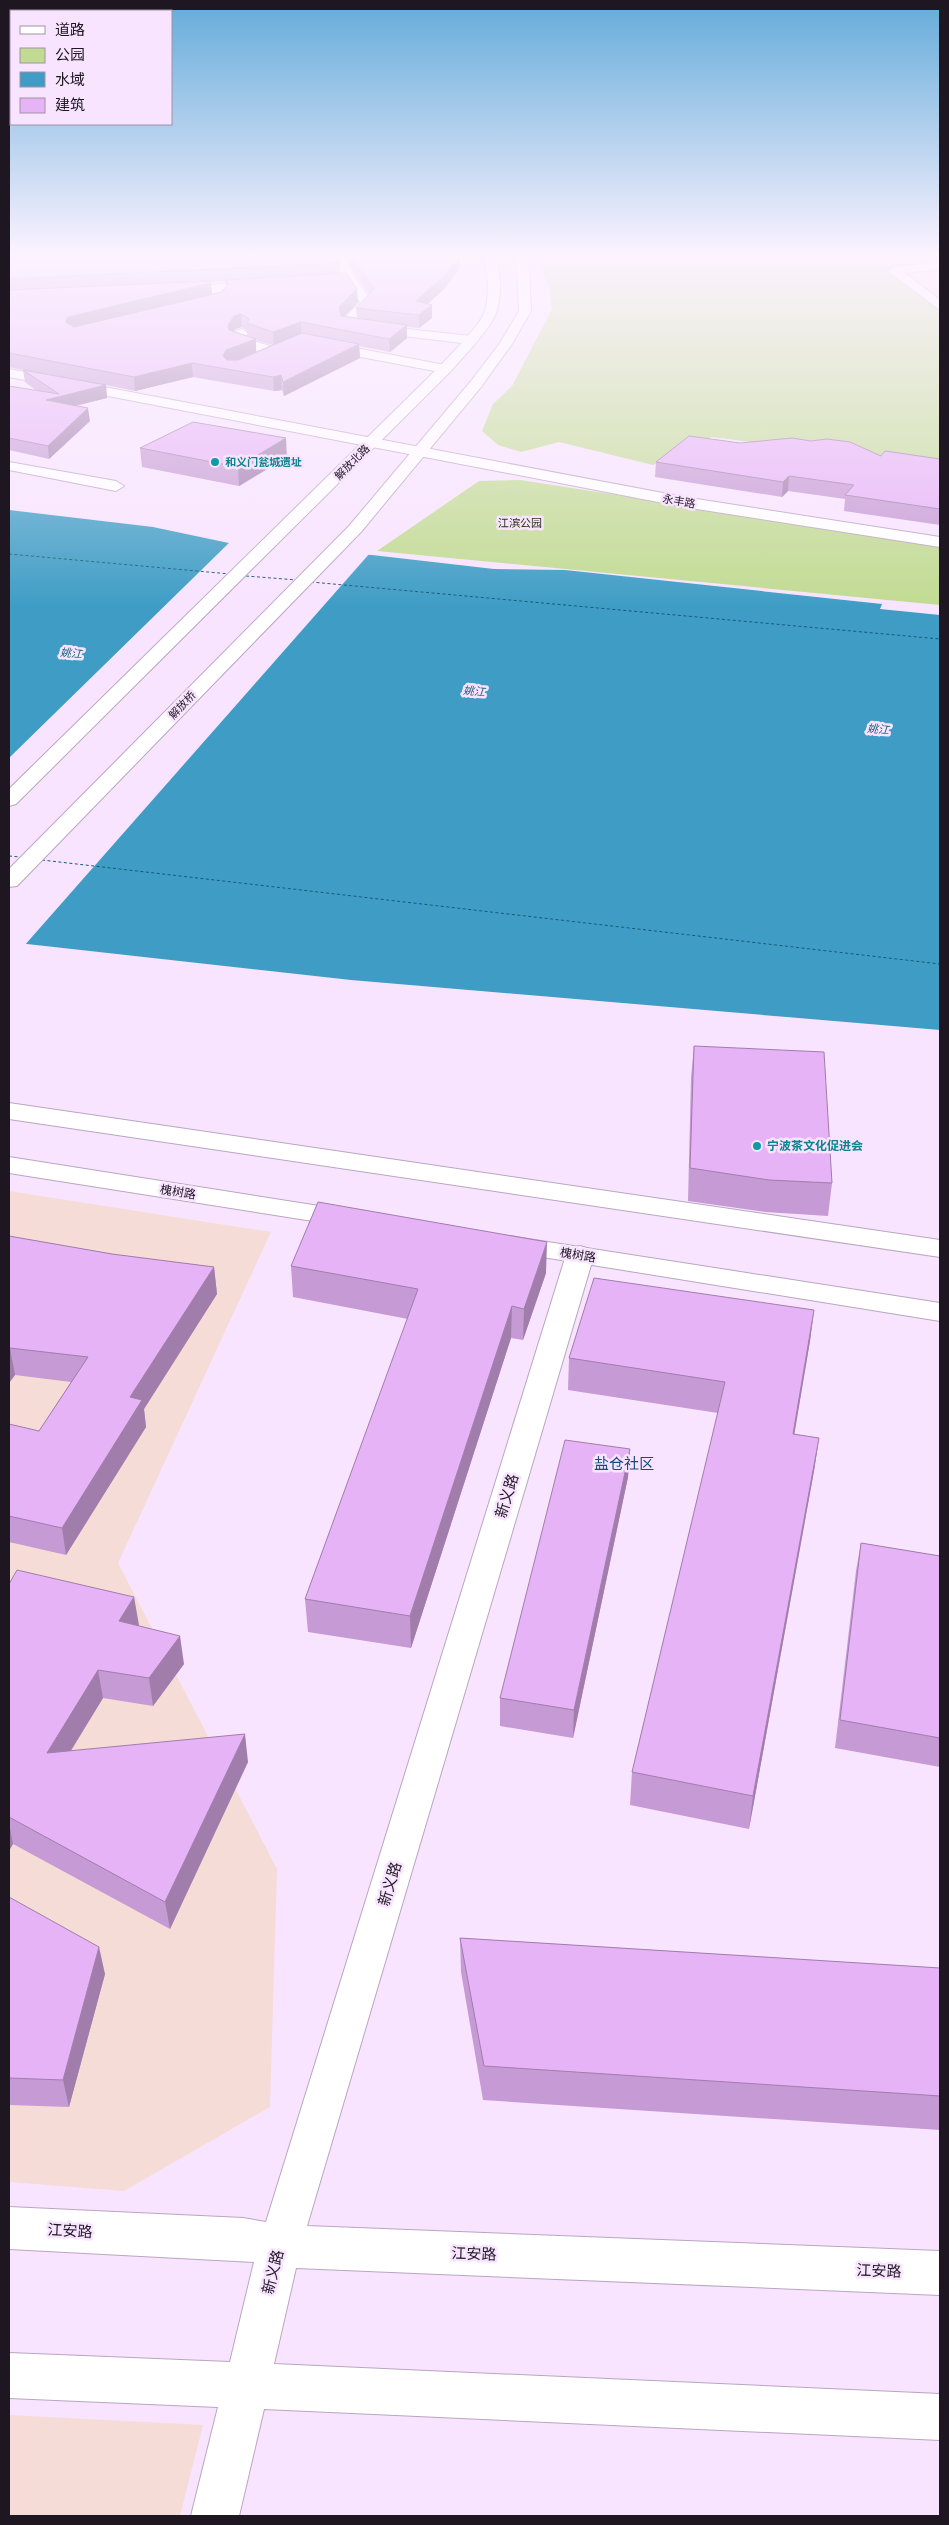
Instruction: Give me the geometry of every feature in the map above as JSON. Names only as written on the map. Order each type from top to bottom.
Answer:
[{"type":"main road","points":[[58,370],[279,410]]},
{"type":"main road","name":"解放北路","points":[[9,800],[292,523],[444,370]]},
{"type":"main road","points":[[420,452],[485,370]]},
{"type":"main road","name":"永丰路","points":[[9,373],[684,502],[940,542]]},
{"type":"main road","points":[[366,426],[448,441]]},
{"type":"main road","name":"永丰路","points":[[483,448],[698,491],[940,530]]},
{"type":"main road","name":"解放桥","points":[[9,881],[354,529],[420,452]]},
{"type":"main road","points":[[9,466],[116,486]]},
{"type":"main road","points":[[9,1111],[940,1249]]},
{"type":"main road","name":"槐树路","points":[[9,1165],[380,1224]]},
{"type":"main road","name":"槐树路","points":[[485,1240],[940,1312]]},
{"type":"main road","name":"新义路","points":[[215,2516],[280,2246],[580,1255]]},
{"type":"main road","name":"江安路","points":[[9,2228],[244,2239],[280,2246],[940,2273]]},
{"type":"main road","points":[[9,2375],[940,2417]]},
{"type":"shaded area","points":[[9,1191],[271,1232],[118,1563],[277,1869],[270,2107],[124,2191],[9,2182]]},
{"type":"shaded area","points":[[9,2415],[203,2425],[180,2516],[9,2516]]},
{"type":"green space","points":[[520,370],[940,370],[940,467],[712,437],[653,465],[559,442],[521,452],[498,445],[482,431],[493,404],[512,386]]},
{"type":"green space","name":"江滨公园","points":[[520,480],[940,545],[940,605],[377,551],[479,481]]},
{"type":"water","name":"姚江","points":[[9,510],[153,527],[262,550],[372,555],[494,569],[565,570],[882,604],[880,609],[940,615],[940,1030],[351,980],[9,942]]},
{"type":"pier","points":[[231,541],[262,547],[370,553],[24,946],[9,945],[9,758]]},
{"type":"building","points":[[23,370],[106,385],[46,400],[88,408],[48,446],[9,438],[9,386],[59,394]]},
{"type":"building","points":[[97,370],[164,370],[134,377]]},
{"type":"building","points":[[232,370],[307,370],[283,382],[281,375],[273,377]]},
{"type":"building","points":[[193,422],[286,438],[238,467],[140,448]]},
{"type":"building","points":[[689,436],[740,443],[792,438],[811,441],[827,439],[850,442],[881,456],[885,451],[940,459],[940,509],[845,495],[854,485],[789,476],[783,482],[656,462]]},
{"type":"building","name":"宁波茶文化促进会","points":[[694,1046],[824,1052],[832,1183],[769,1180],[690,1168]]},
{"type":"building","points":[[318,1202],[547,1242],[524,1309],[512,1306],[410,1616],[305,1599],[418,1289],[291,1266]]},
{"type":"building","points":[[9,1236],[112,1254],[214,1267],[130,1397],[142,1400],[62,1528],[9,1516],[9,1424],[39,1431],[88,1357],[9,1349]]},
{"type":"building","points":[[594,1278],[814,1310],[793,1434],[819,1438],[753,1796],[632,1772],[725,1382],[569,1358]]},
{"type":"building","points":[[565,1440],[630,1449],[574,1710],[500,1698]]},
{"type":"building","points":[[861,1543],[940,1556],[940,1738],[840,1720]]},
{"type":"building","points":[[17,1570],[134,1597],[119,1621],[180,1636],[149,1678],[98,1670],[47,1753],[245,1734],[165,1902],[9,1817],[9,1584]]},
{"type":"building","points":[[9,1897],[99,1947],[63,2080],[9,2078]]},
{"type":"building","points":[[460,1938],[940,1968],[940,2096],[484,2066]]},
{"type":"ferry route","points":[[9,554],[230,574]]},
{"type":"ferry route","points":[[246,576],[297,580]]},
{"type":"ferry route","points":[[311,582],[940,639]]},
{"type":"ferry route","points":[[9,856],[20,857]]},
{"type":"ferry route","points":[[42,860],[940,964]]},
{"type":"place","name":"和义门瓮城遗址","points":[[215,462]]},
{"type":"place","name":"宁波茶文化促进会","points":[[757,1146]]},
{"type":"district","name":"盐仓社区","points":[[624,1464]]}]
